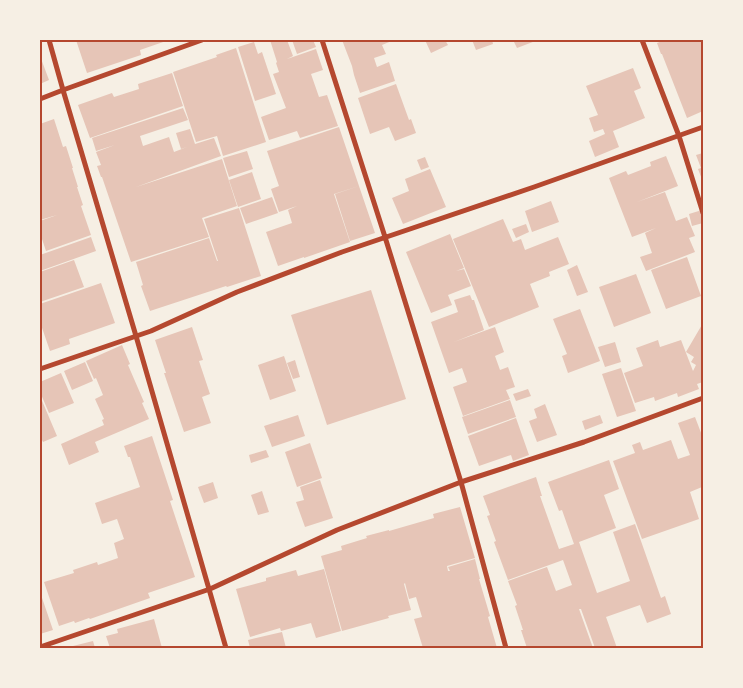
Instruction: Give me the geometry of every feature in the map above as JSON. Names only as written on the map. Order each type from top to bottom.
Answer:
[{"type":"street","points":[[49,40],[226,648]]},
{"type":"street","points":[[40,99],[202,40]]},
{"type":"street","points":[[322,40],[386,237],[461,482],[506,648]]},
{"type":"street","points":[[642,40],[678,136],[703,213]]},
{"type":"street","points":[[40,369],[151,331],[238,292],[334,255],[703,127]]},
{"type":"street","points":[[40,647],[210,589],[337,530],[461,482],[584,442],[703,398]]},
{"type":"building","points":[[76,40],[169,40],[140,50],[141,55],[87,73]]},
{"type":"building","points":[[270,40],[287,40],[293,56],[287,59],[316,49],[323,70],[311,74],[319,97],[327,95],[338,126],[300,138],[297,131],[269,140],[261,117],[286,108],[273,74],[279,72]]},
{"type":"building","points":[[292,40],[313,40],[316,47],[297,54]]},
{"type":"building","points":[[342,40],[394,40],[382,45],[386,54],[374,58],[377,67],[389,62],[395,81],[360,93]]},
{"type":"building","points":[[425,40],[445,40],[448,45],[431,53]]},
{"type":"building","points":[[472,40],[492,40],[493,44],[476,50]]},
{"type":"building","points":[[513,40],[538,40],[517,48]]},
{"type":"building","points":[[665,40],[703,40],[703,111],[687,118],[657,43]]},
{"type":"building","points":[[254,42],[258,54],[262,52],[276,94],[255,101],[238,47]]},
{"type":"building","points":[[236,48],[266,142],[223,156],[217,136],[196,142],[173,72],[217,57],[216,55]]},
{"type":"building","points":[[40,56],[49,80],[40,84]]},
{"type":"building","points":[[633,68],[641,88],[634,91],[645,118],[613,131],[619,147],[595,157],[589,141],[605,134],[603,129],[594,132],[589,118],[598,115],[586,86]]},
{"type":"building","points":[[172,73],[183,106],[90,138],[78,105],[112,93],[114,97],[139,89],[138,84]]},
{"type":"building","points":[[396,84],[409,120],[411,119],[416,133],[395,141],[389,127],[370,134],[358,98]]},
{"type":"building","points":[[183,108],[188,120],[140,136],[143,146],[169,137],[174,152],[187,147],[181,149],[176,133],[190,129],[195,144],[214,138],[221,156],[136,187],[222,159],[237,206],[202,218],[209,237],[131,262],[97,166],[101,165],[96,152],[115,145],[96,151],[92,138]]},
{"type":"building","points":[[54,119],[63,147],[66,146],[83,205],[81,206],[91,235],[46,251],[40,233],[40,221],[57,215],[40,220],[40,124]]},
{"type":"building","points":[[339,127],[359,186],[334,194],[350,242],[278,266],[266,232],[292,223],[288,210],[297,206],[279,212],[271,189],[279,186],[267,151]]},
{"type":"building","points":[[247,151],[253,169],[229,177],[223,158]]},
{"type":"building","points":[[703,153],[703,182],[698,169],[701,168],[696,155]]},
{"type":"building","points":[[666,156],[678,186],[637,202],[665,192],[676,221],[687,217],[695,236],[689,238],[695,252],[646,271],[640,257],[652,253],[645,233],[656,228],[632,237],[609,178],[626,171],[628,175],[651,166],[650,162]]},
{"type":"building","points":[[425,157],[429,167],[421,170],[417,160]]},
{"type":"building","points":[[430,169],[446,207],[403,224],[392,198],[409,191],[405,179]]},
{"type":"building","points":[[252,172],[261,199],[238,207],[229,180]]},
{"type":"building","points":[[359,186],[375,233],[350,241],[335,194]]},
{"type":"building","points":[[272,197],[278,213],[246,224],[240,208]]},
{"type":"building","points":[[551,201],[559,222],[532,232],[525,211]]},
{"type":"building","points":[[239,208],[261,276],[150,311],[141,286],[143,285],[136,262],[209,238],[218,261],[204,219]]},
{"type":"building","points":[[702,210],[703,223],[692,226],[689,214]]},
{"type":"building","points":[[503,219],[513,242],[521,239],[525,250],[558,237],[569,264],[549,272],[550,276],[530,284],[539,307],[489,327],[453,239]]},
{"type":"building","points":[[526,224],[529,232],[516,238],[512,229]]},
{"type":"building","points":[[450,234],[464,268],[456,271],[464,269],[471,286],[448,295],[452,305],[431,313],[406,252]]},
{"type":"building","points":[[91,237],[96,251],[40,271],[40,255]]},
{"type":"building","points":[[687,257],[701,296],[666,309],[651,270]]},
{"type":"building","points":[[74,260],[84,287],[40,302],[40,272]]},
{"type":"building","points":[[577,265],[588,292],[577,296],[567,270]]},
{"type":"building","points":[[636,274],[651,313],[614,327],[599,287]]},
{"type":"building","points":[[101,283],[115,323],[69,339],[70,344],[50,351],[40,322],[40,304]]},
{"type":"building","points":[[371,290],[406,399],[327,425],[291,315]]},
{"type":"building","points":[[470,295],[472,300],[474,300],[484,330],[454,342],[495,327],[504,352],[495,356],[500,370],[508,367],[515,387],[506,390],[510,399],[463,416],[453,387],[467,382],[462,368],[449,373],[431,322],[458,312],[454,300]]},
{"type":"building","points":[[580,309],[600,361],[568,373],[562,356],[567,354],[553,319]]},
{"type":"building","points":[[703,323],[703,382],[697,384],[699,389],[678,397],[677,393],[655,401],[654,397],[635,403],[624,373],[643,366],[636,348],[658,340],[660,347],[681,340],[693,371],[696,365],[691,362],[694,357],[686,352]]},
{"type":"building","points":[[192,327],[203,360],[199,361],[210,394],[202,397],[211,423],[184,432],[155,340]]},
{"type":"building","points":[[615,342],[621,362],[605,367],[598,347]]},
{"type":"building","points":[[122,345],[149,419],[95,442],[99,452],[69,465],[61,444],[104,425],[102,420],[104,419],[95,399],[103,395],[86,361]]},
{"type":"building","points":[[284,356],[296,391],[270,400],[258,365]]},
{"type":"building","points":[[295,360],[300,377],[293,379],[287,363]]},
{"type":"building","points":[[85,362],[93,381],[72,390],[64,371]]},
{"type":"building","points":[[621,368],[636,411],[617,417],[602,374]]},
{"type":"building","points":[[61,373],[74,403],[49,413],[40,392],[40,382]]},
{"type":"building","points":[[528,389],[531,396],[516,401],[513,394]]},
{"type":"building","points":[[40,396],[57,436],[43,442],[40,436]]},
{"type":"building","points":[[510,400],[516,417],[468,434],[462,417]]},
{"type":"building","points":[[545,404],[557,435],[537,442],[529,421],[537,418],[534,409]]},
{"type":"building","points":[[298,415],[305,436],[272,447],[264,426]]},
{"type":"building","points":[[600,415],[603,423],[585,430],[582,421]]},
{"type":"building","points":[[695,417],[703,438],[703,491],[702,487],[690,492],[699,519],[642,539],[613,461],[635,453],[632,445],[640,442],[643,450],[671,440],[678,459],[690,455],[678,423]]},
{"type":"building","points":[[516,418],[529,455],[513,461],[511,455],[479,466],[468,436]]},
{"type":"building","points":[[152,436],[173,500],[170,501],[195,577],[148,593],[150,598],[90,619],[75,623],[74,621],[59,626],[44,582],[74,573],[73,570],[97,562],[98,565],[118,558],[114,543],[124,539],[117,519],[102,524],[95,503],[140,487],[130,457],[128,457],[124,446]]},
{"type":"building","points":[[310,443],[322,478],[297,487],[285,452]]},
{"type":"building","points":[[266,450],[269,457],[251,463],[249,455]]},
{"type":"building","points":[[609,460],[619,489],[604,495],[616,528],[579,542],[597,593],[630,581],[613,532],[635,524],[661,598],[665,596],[671,614],[647,623],[640,605],[606,617],[617,648],[595,648],[581,609],[579,609],[593,648],[527,648],[515,606],[517,605],[508,581],[547,567],[556,591],[572,585],[563,560],[508,580],[494,542],[496,541],[487,516],[490,515],[483,496],[536,477],[542,496],[540,496],[559,549],[574,544],[562,510],[559,511],[548,482]]},
{"type":"building","points":[[320,480],[333,518],[305,527],[296,502],[304,500],[300,487]]},
{"type":"building","points":[[213,482],[218,498],[204,503],[198,487]]},
{"type":"building","points":[[262,491],[269,512],[258,515],[251,495]]},
{"type":"building","points":[[460,507],[475,558],[447,566],[448,571],[450,571],[448,567],[475,559],[497,648],[423,648],[414,619],[422,617],[416,597],[409,599],[405,583],[411,610],[342,631],[321,556],[342,550],[341,546],[367,538],[366,536],[434,518],[433,514]]},
{"type":"building","points":[[324,569],[341,631],[316,638],[311,623],[281,631],[280,628],[250,637],[236,589],[296,570],[298,576]]},
{"type":"building","points":[[40,592],[53,630],[40,634]]},
{"type":"building","points":[[154,619],[162,648],[110,648],[106,636],[118,633],[117,629]]},
{"type":"building","points":[[282,632],[286,648],[250,648],[248,640]]},
{"type":"building","points":[[93,641],[95,648],[73,648],[73,646]]}]
